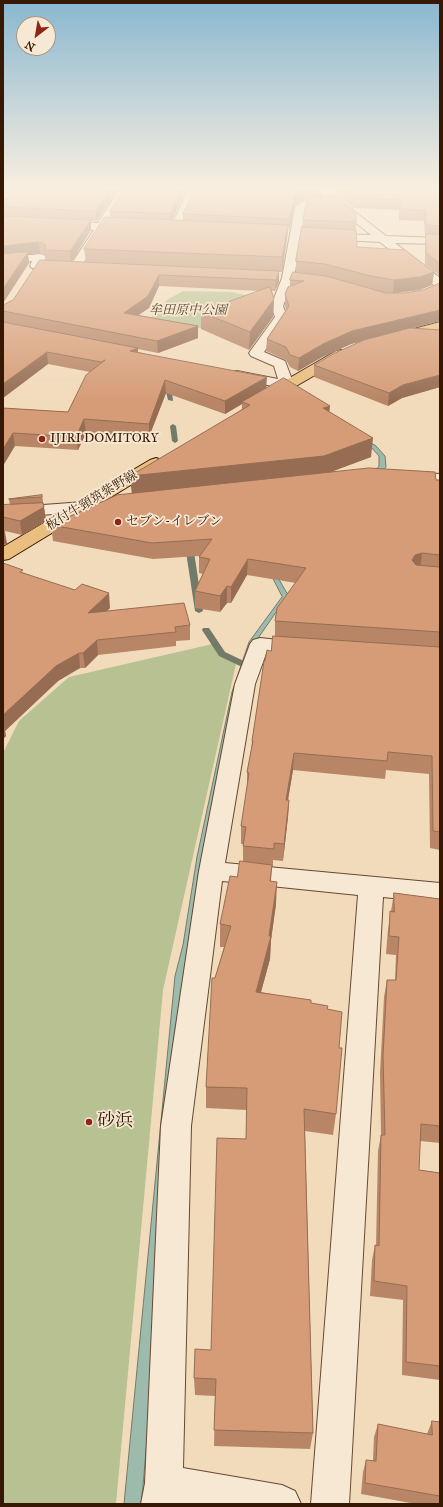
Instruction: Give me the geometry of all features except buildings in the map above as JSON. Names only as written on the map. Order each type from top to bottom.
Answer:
[{"type":"main road","points":[[386,341],[440,326]]},
{"type":"main road","points":[[254,405],[328,361],[357,348]]},
{"type":"main road","name":"板付牛頸筑紫野線","points":[[3,555],[167,456]]},
{"type":"street","points":[[28,278],[39,260]]},
{"type":"street","points":[[75,268],[80,260]]},
{"type":"street","points":[[288,385],[280,364],[256,353],[280,317],[278,306],[288,278],[291,260]]},
{"type":"street","points":[[407,260],[438,287]]},
{"type":"street","points":[[36,266],[91,268]]},
{"type":"street","points":[[272,277],[303,280]]},
{"type":"street","points":[[407,336],[440,337]]},
{"type":"street","points":[[226,373],[288,385]]},
{"type":"street","points":[[388,476],[440,479]]},
{"type":"street","points":[[3,513],[120,504]]},
{"type":"street","points":[[282,1504],[162,1494],[176,1126],[211,871],[245,684],[260,644],[322,648]]},
{"type":"street","points":[[211,871],[440,893]]},
{"type":"street","points":[[330,1504],[371,887]]},
{"type":"green space","name":"牟田原中公園","points":[[183,291],[231,292],[270,300],[214,324],[182,333],[144,325],[167,300]]},
{"type":"green space","name":"砂浜","points":[[217,643],[236,664],[163,990],[116,1504],[3,1504],[3,753],[19,721],[69,677]]},
{"type":"shaded area","points":[[293,395],[376,446],[385,456],[386,467],[379,475],[373,473],[379,466],[379,456],[371,447]]},
{"type":"shaded area","points":[[272,576],[277,576],[288,595],[254,644],[180,1052],[141,1504],[124,1504],[175,976],[183,945],[197,857],[232,692],[249,642],[282,597]]},
{"type":"waterway","points":[[169,392],[171,400]]},
{"type":"waterway","points":[[173,426],[175,441]]},
{"type":"waterway","points":[[190,552],[199,611]]},
{"type":"waterway","points":[[206,630],[222,654],[243,664]]},
{"type":"place","name":"IJIRI DOMITORY","points":[[42,439]]},
{"type":"place","name":"セブン-イレブン","points":[[118,522]]},
{"type":"place","name":"砂浜","points":[[89,1122]]}]
